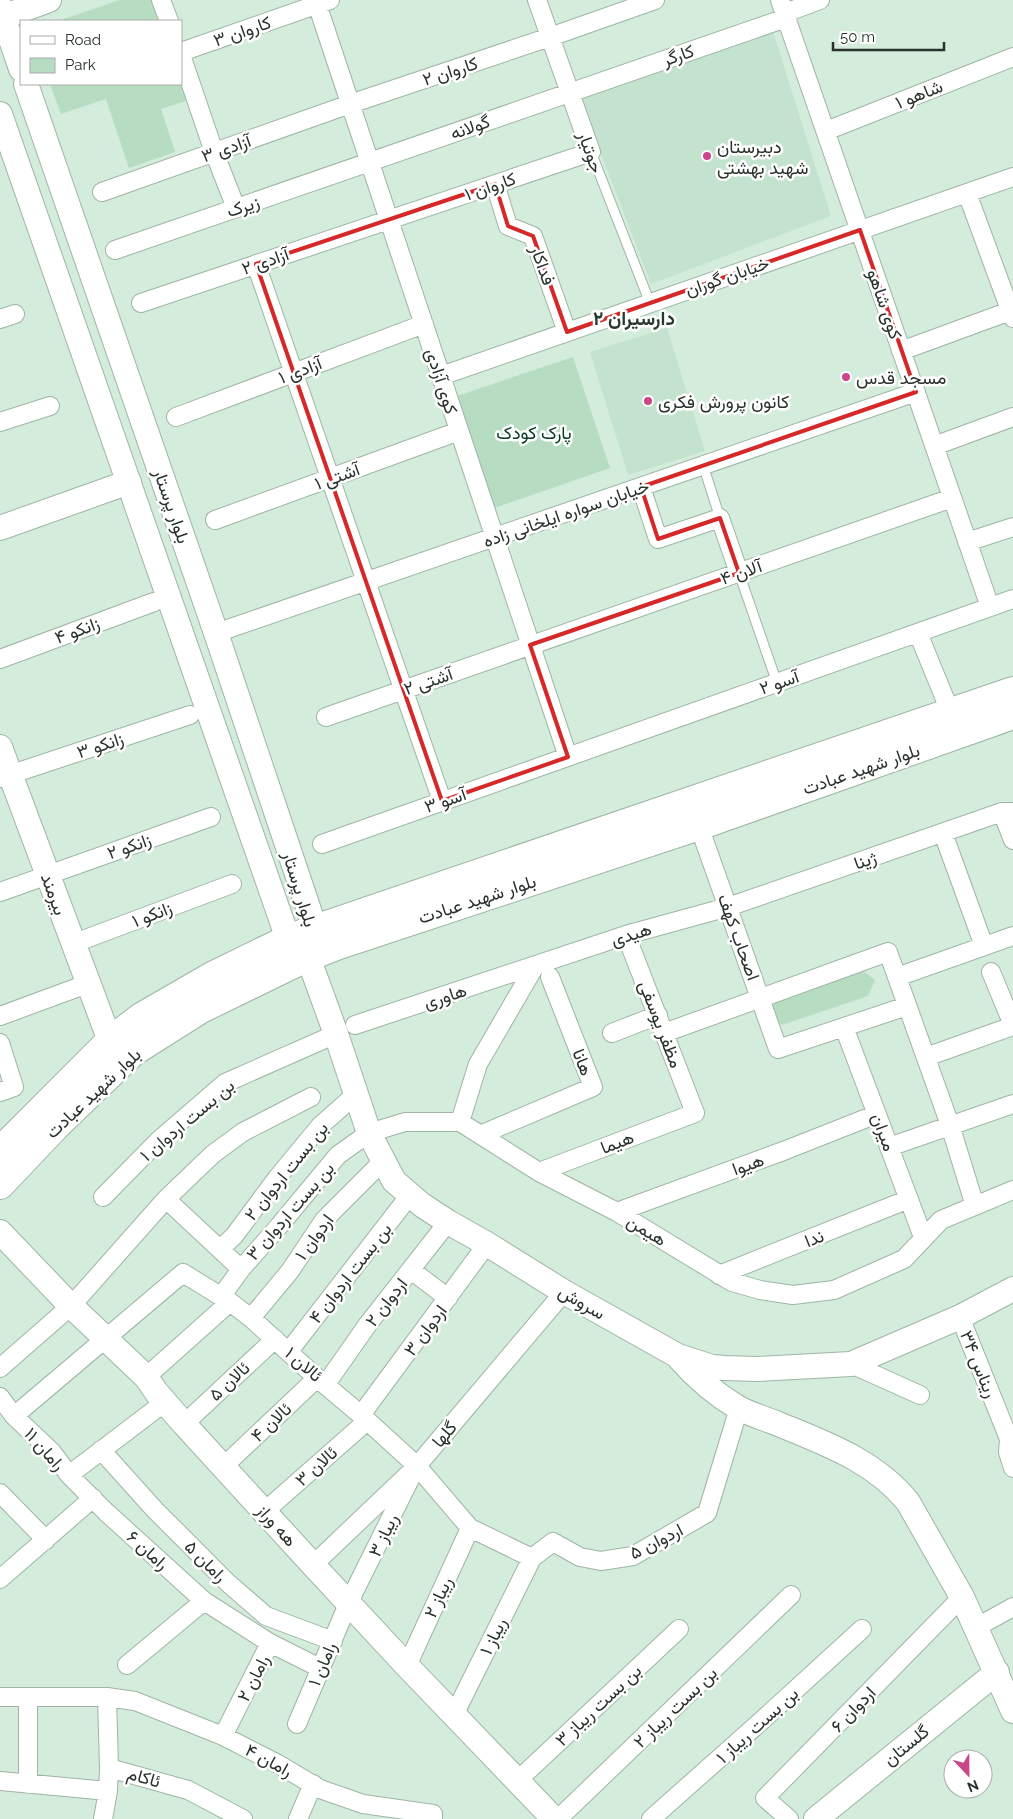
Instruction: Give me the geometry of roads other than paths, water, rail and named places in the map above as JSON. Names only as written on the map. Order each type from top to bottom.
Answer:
[{"type":"main road","name":"بلوار شهید عبادت","points":[[0,1185],[55,1127],[133,1052],[298,948],[315,928],[1013,691]]},
{"type":"main road","name":"بلوار شهید عبادت","points":[[0,1151],[110,1041],[141,1017],[212,976],[298,948],[339,944],[699,826],[1013,715]]},
{"type":"street","points":[[20,66],[1,14],[49,0]]},
{"type":"street","points":[[161,0],[169,20]]},
{"type":"street","name":"جوتیار","points":[[537,0],[590,152]]},
{"type":"street","name":"کاروان ۲","points":[[350,104],[655,0]]},
{"type":"street","name":"کارگر","points":[[570,93],[784,10],[820,0]]},
{"type":"street","name":"کاروان ۳","points":[[182,53],[324,2]]},
{"type":"street","name":"کوی آزادی","points":[[324,2],[350,104],[568,757]]},
{"type":"street","name":"کوی شاهو","points":[[784,10],[990,607]]},
{"type":"street","points":[[182,56],[214,152],[236,208]]},
{"type":"street","name":"شاهو ۱","points":[[826,132],[1013,57]]},
{"type":"street","name":"بلوار پرستار","points":[[26,85],[216,634],[315,928]]},
{"type":"street","name":"گولانه","points":[[370,162],[570,93]]},
{"type":"street","name":"آزادی ۳","points":[[102,192],[350,104]]},
{"type":"street","name":"بلوار پرستار","points":[[0,114],[129,482],[298,948]]},
{"type":"street","name":"کاروان ۱","points":[[389,220],[590,152]]},
{"type":"street","name":"زیرک","points":[[115,250],[370,162]]},
{"type":"street","name":"خیابان گوران","points":[[441,376],[1013,177]]},
{"type":"street","name":"فداکار","points":[[495,184],[508,226],[532,236],[567,332]]},
{"type":"street","points":[[901,351],[1012,313],[967,193]]},
{"type":"street","name":"آزادی ۲","points":[[141,303],[389,220]]},
{"type":"street","points":[[256,264],[442,801]]},
{"type":"street","name":"آزادی ۱","points":[[176,417],[424,324]]},
{"type":"street","name":"خیابان سواره ایلخانی زاده","points":[[216,634],[916,392]]},
{"type":"street","points":[[0,422],[50,406]]},
{"type":"street","points":[[934,446],[1013,417]]},
{"type":"street","name":"آشتی ۱","points":[[215,520],[459,432]]},
{"type":"street","points":[[0,528],[129,482]]},
{"type":"street","points":[[641,487],[658,538],[720,518],[739,573]]},
{"type":"street","name":"آلان ۴","points":[[530,645],[952,498]]},
{"type":"street","points":[[967,542],[1013,527]]},
{"type":"street","name":"آسو ۲","points":[[568,757],[1013,599]]},
{"type":"street","name":"زانکو ۴","points":[[0,659],[154,602]]},
{"type":"street","points":[[918,633],[945,699]]},
{"type":"street","name":"آشتی ۲","points":[[326,717],[530,645]]},
{"type":"street","name":"زانکو ۳","points":[[5,776],[190,715]]},
{"type":"street","name":"بیرمند","points":[[0,747],[5,776],[47,875],[110,1041]]},
{"type":"street","name":"آسو ۳","points":[[322,844],[568,757]]},
{"type":"street","points":[[1008,812],[1013,840]]},
{"type":"street","name":"ژینا","points":[[728,907],[1008,812]]},
{"type":"street","name":"زانکو ۲","points":[[0,892],[211,817]]},
{"type":"street","name":"اصحاب کهف","points":[[699,826],[778,1049],[844,1027]]},
{"type":"street","points":[[943,833],[984,946]]},
{"type":"street","name":"زانکو ۱","points":[[72,944],[232,884]]},
{"type":"street","name":"هیدی","points":[[535,966],[626,934],[728,907]]},
{"type":"street","name":"مظفر یوسفی","points":[[626,934],[695,1113]]},
{"type":"street","points":[[897,977],[1013,936]]},
{"type":"street","name":"سروش","points":[[298,948],[346,1030],[355,1095],[368,1133],[382,1162],[394,1181],[410,1196],[448,1222],[564,1292],[678,1356],[725,1368],[757,1369],[851,1364],[960,1317],[1013,1291]]},
{"type":"street","points":[[664,1033],[888,952],[950,1125],[975,1206]]},
{"type":"street","points":[[368,1133],[405,1122],[460,1122],[478,1064],[535,966]]},
{"type":"street","name":"هاوری","points":[[346,1030],[535,966]]},
{"type":"street","points":[[926,1057],[1013,1025],[991,972]]},
{"type":"street","name":"هانا","points":[[480,1135],[593,1087],[550,977]]},
{"type":"street","points":[[0,1016],[87,984]]},
{"type":"street","points":[[844,1027],[907,1006]]},
{"type":"street","points":[[612,1033],[658,1015]]},
{"type":"street","name":"میران","points":[[844,1027],[923,1237]]},
{"type":"street","name":"بن بست اردوان ۱","points":[[103,1197],[159,1140],[225,1082],[346,1030]]},
{"type":"street","points":[[0,1043],[7,1090]]},
{"type":"street","name":"بن بست اردوان ۲","points":[[220,1249],[234,1236],[277,1178],[320,1126],[355,1095]]},
{"type":"street","points":[[3,1360],[72,1305],[166,1199],[213,1154],[243,1132],[312,1097]]},
{"type":"street","points":[[889,1147],[1013,1104]]},
{"type":"street","name":"هیما","points":[[540,1172],[695,1113]]},
{"type":"street","name":"هیوا","points":[[617,1212],[786,1150],[877,1114]]},
{"type":"street","name":"هیمن","points":[[460,1122],[540,1172],[617,1212],[732,1282],[760,1290],[793,1295],[834,1290],[904,1259],[940,1220],[1013,1190]]},
{"type":"street","name":"بن بست اردوان ۳","points":[[146,1377],[225,1300],[240,1269],[280,1226],[338,1155],[368,1133]]},
{"type":"street","name":"اردوان ۱","points":[[251,1318],[290,1271],[324,1220],[382,1162]]},
{"type":"street","name":"بن بست اردوان ۴","points":[[289,1351],[410,1196]]},
{"type":"street","points":[[166,1199],[240,1269]]},
{"type":"street","name":"ندا","points":[[719,1275],[909,1199]]},
{"type":"street","name":"اردوان ۲","points":[[322,1381],[448,1222]]},
{"type":"street","name":"هه وراز","points":[[0,1232],[68,1303],[146,1377],[184,1424],[348,1604],[554,1819]]},
{"type":"street","name":"اردوان ۳","points":[[364,1418],[487,1244]]},
{"type":"street","points":[[411,1270],[448,1298]]},
{"type":"street","name":"ئالان ۱","points":[[104,1338],[183,1273],[251,1318],[417,1466]]},
{"type":"street","name":"گلها","points":[[313,1565],[417,1466],[564,1292]]},
{"type":"street","name":"ریناس ۳۴","points":[[960,1317],[1009,1439],[1008,1452],[1013,1468]]},
{"type":"street","points":[[14,1416],[104,1338]]},
{"type":"street","name":"ئالان ۵","points":[[184,1424],[275,1339]]},
{"type":"street","points":[[678,1356],[700,1380],[739,1408],[826,1443],[871,1467],[898,1490],[908,1502],[962,1597],[1013,1711]]},
{"type":"street","points":[[851,1364],[920,1396]]},
{"type":"street","name":"ئالان ۴","points":[[224,1466],[322,1381]]},
{"type":"street","name":"رامان ۱۱","points":[[0,1397],[14,1416],[52,1452],[69,1475],[93,1498]]},
{"type":"street","points":[[69,1475],[165,1402]]},
{"type":"street","name":"اردوان ۵","points":[[532,1558],[553,1542],[580,1557],[601,1561],[633,1556],[707,1513],[739,1408]]},
{"type":"street","name":"ئالان ۳","points":[[265,1511],[364,1418]]},
{"type":"street","name":"رامان ۵","points":[[102,1450],[161,1516],[228,1583],[266,1616],[332,1641]]},
{"type":"street","points":[[417,1466],[470,1528],[532,1558]]},
{"type":"street","name":"ریباز ۳","points":[[348,1604],[417,1466]]},
{"type":"street","points":[[0,1493],[46,1540]]},
{"type":"street","points":[[0,1579],[93,1498]]},
{"type":"street","name":"رامان ۶","points":[[93,1498],[204,1601],[270,1644]]},
{"type":"street","name":"ریباز ۲","points":[[407,1666],[470,1528]]},
{"type":"street","name":"ریباز ۱","points":[[454,1715],[532,1558]]},
{"type":"street","name":"بن بست ریباز ۲","points":[[558,1819],[791,1595]]},
{"type":"street","name":"اردوان ۶","points":[[789,1819],[765,1798],[962,1597]]},
{"type":"street","points":[[128,1665],[204,1601]]},
{"type":"street","name":"رامان ۱","points":[[297,1724],[348,1604]]},
{"type":"street","points":[[977,1628],[1013,1607]]},
{"type":"street","name":"بن بست ریباز ۳","points":[[517,1781],[679,1629]]},
{"type":"street","name":"بن بست ریباز ۱","points":[[651,1819],[759,1724],[862,1629]]},
{"type":"street","name":"رامان ۲","points":[[223,1736],[270,1644],[320,1668]]},
{"type":"street","name":"گلستان","points":[[816,1819],[997,1672]]},
{"type":"street","name":"رامان ۴","points":[[0,1696],[107,1697],[135,1701],[223,1736],[320,1789],[399,1814],[433,1816]]},
{"type":"street","points":[[28,1697],[28,1784]]},
{"type":"street","points":[[107,1697],[109,1768]]},
{"type":"street","name":"ئاکام","points":[[0,1781],[108,1791],[109,1768],[188,1790],[243,1819]]},
{"type":"street","points":[[298,1819],[313,1784]]},
{"type":"street","points":[[103,1819],[108,1791]]},
{"type":"lane","name":"جوتیار","points":[[590,152],[650,303]]},
{"type":"lane","points":[[703,466],[720,518]]},
{"type":"lane","points":[[739,573],[777,683]]},
{"type":"place","name":"دبیرستان شهید بهشتی","points":[[707,156]]},
{"type":"place","name":"مسجد قدس","points":[[846,377]]},
{"type":"place","name":"کانون پرورش فکری","points":[[648,401]]},
{"type":"district","name":"دارسیران ۲","points":[[634,318]]},
{"type":"park label","name":"پارک کودک","points":[[534,432]]}]
